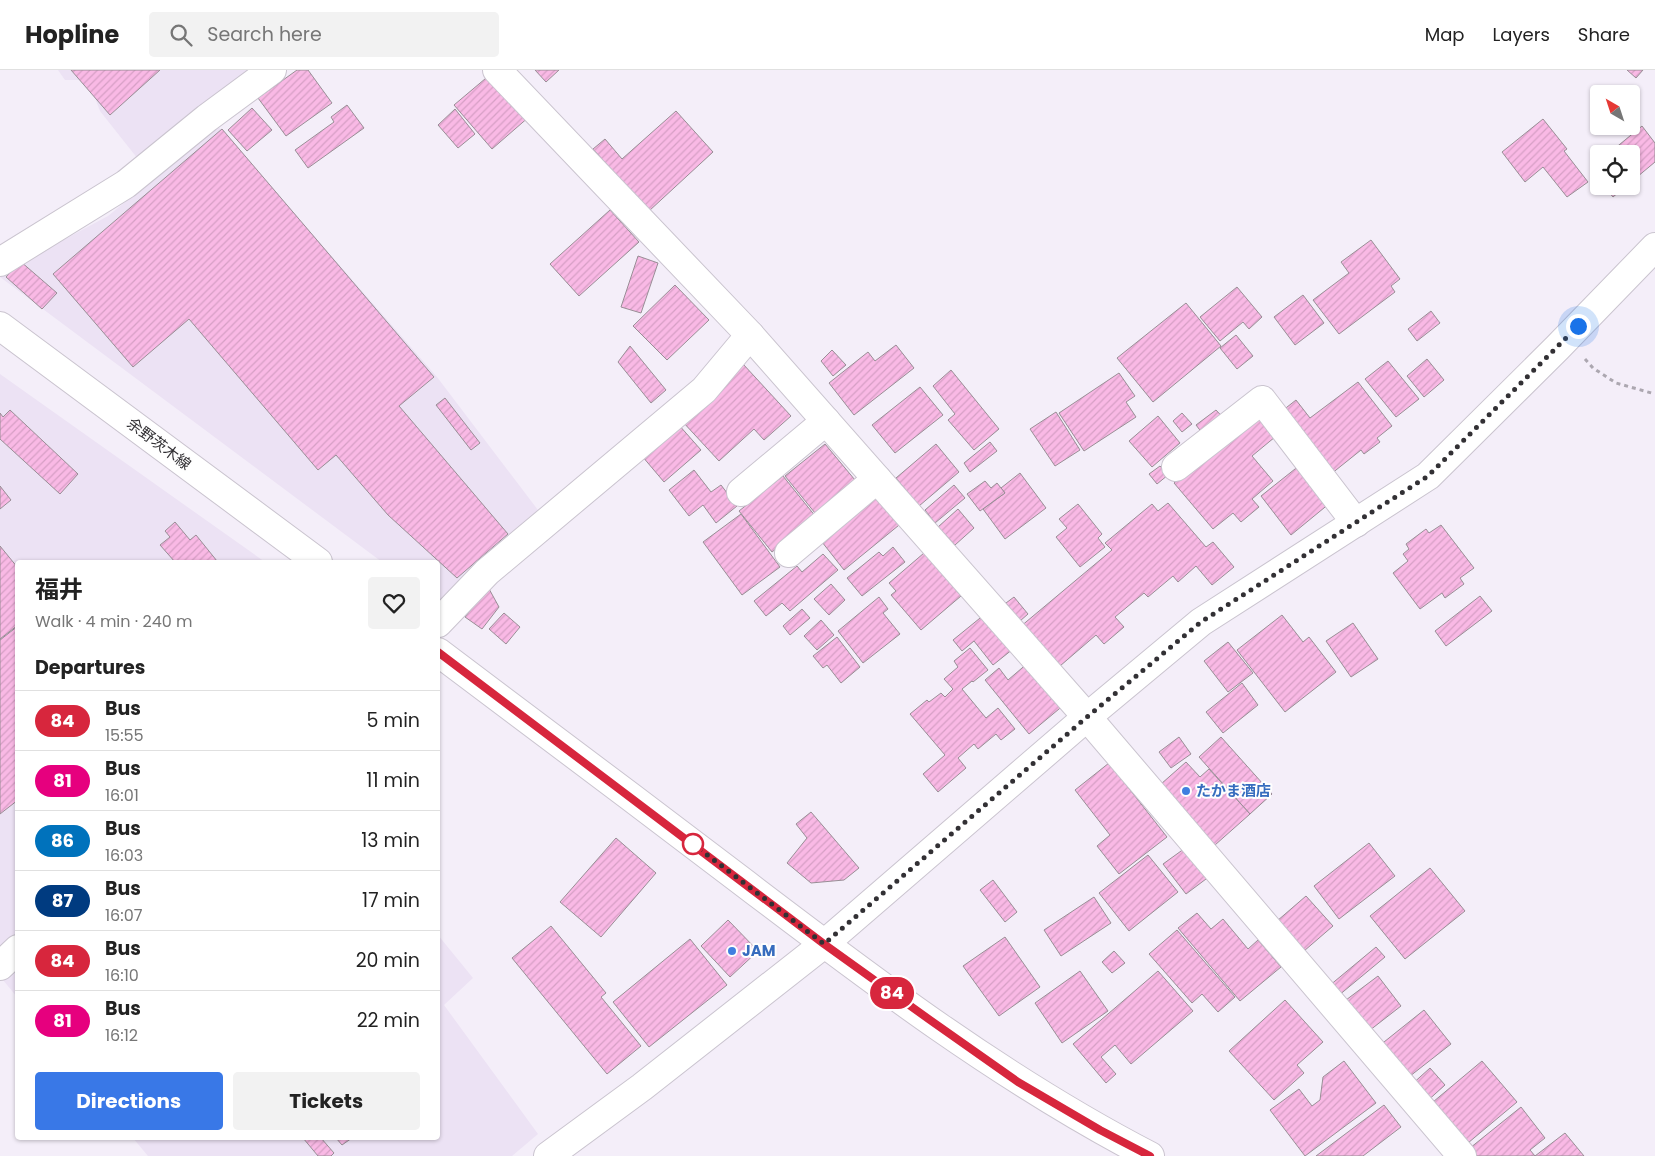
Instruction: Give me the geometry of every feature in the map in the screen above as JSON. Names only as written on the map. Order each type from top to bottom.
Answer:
[{"type":"street","points":[[0,262],[126,184],[207,118],[272,70]]},
{"type":"street","points":[[497,70],[750,335],[1087,717],[1462,1156]]},
{"type":"street","points":[[548,1156],[642,1086],[824,944],[1087,717],[1201,622],[1428,476],[1566,339],[1655,247]]},
{"type":"street","name":"余野茨木線","points":[[0,326],[315,560]]},
{"type":"street","points":[[440,621],[487,572],[704,390],[750,335]]},
{"type":"street","points":[[1176,467],[1262,400],[1356,522]]},
{"type":"street","points":[[742,492],[826,421]]},
{"type":"street","points":[[789,553],[877,479]]},
{"type":"street","points":[[440,654],[824,944],[1018,1082],[1100,1130],[1150,1156]]},
{"type":"street","points":[[0,966],[15,952]]},
{"type":"path","points":[[1566,339],[1594,368],[1616,383],[1655,394]]},
{"type":"shaded area","points":[[58,70],[251,70],[138,159],[100,111],[88,80],[65,80]]},
{"type":"shaded area","points":[[218,126],[437,377],[541,514],[440,602],[440,560],[379,560],[0,277],[0,274],[108,216]]},
{"type":"shaded area","points":[[0,374],[262,560],[15,560],[15,942],[0,956]]},
{"type":"shaded area","points":[[440,937],[473,978],[444,1005],[538,1134],[512,1156],[148,1156],[135,1140],[440,1140]]},
{"type":"shaded area","points":[[15,967],[15,995],[3,980]]},
{"type":"building","points":[[71,70],[160,70],[110,115]]},
{"type":"building","points":[[297,70],[308,70],[332,103],[286,136],[258,98]]},
{"type":"building","points":[[535,70],[559,70],[546,82]]},
{"type":"building","points":[[1627,70],[1643,70],[1636,78]]},
{"type":"building","points":[[492,73],[530,116],[492,149],[454,105]]},
{"type":"building","points":[[347,105],[364,128],[308,168],[295,150],[334,122],[331,117]]},
{"type":"building","points":[[252,108],[272,130],[247,151],[228,130]]},
{"type":"building","points":[[455,109],[475,134],[458,148],[438,125]]},
{"type":"building","points":[[676,111],[713,152],[649,211],[593,149],[605,139],[622,159]]},
{"type":"building","points":[[1543,119],[1567,149],[1564,151],[1588,182],[1567,197],[1543,167],[1525,182],[1502,152]]},
{"type":"building","points":[[1642,126],[1655,143],[1655,162],[1640,174],[1640,145],[1619,145],[1631,135],[1640,135],[1640,128]]},
{"type":"building","points":[[222,129],[434,377],[399,406],[508,534],[457,578],[440,562],[440,560],[437,560],[388,515],[336,455],[318,470],[189,319],[133,367],[53,274]]},
{"type":"building","points":[[610,210],[639,242],[579,296],[550,264]]},
{"type":"building","points":[[1371,240],[1400,279],[1391,286],[1395,292],[1339,334],[1313,300],[1349,273],[1341,262]]},
{"type":"building","points":[[638,256],[658,263],[641,313],[621,307]]},
{"type":"building","points":[[20,261],[57,293],[42,309],[6,277]]},
{"type":"building","points":[[675,285],[709,320],[667,360],[633,326]]},
{"type":"building","points":[[1237,287],[1262,317],[1249,329],[1243,322],[1220,341],[1200,317]]},
{"type":"building","points":[[1303,295],[1324,323],[1295,345],[1274,317]]},
{"type":"building","points":[[1186,303],[1221,346],[1153,402],[1117,358]]},
{"type":"building","points":[[1431,311],[1440,323],[1417,341],[1408,329]]},
{"type":"building","points":[[1236,335],[1253,356],[1237,369],[1220,348]]},
{"type":"building","points":[[896,345],[914,368],[854,415],[829,383],[868,352],[875,361]]},
{"type":"building","points":[[630,346],[666,390],[651,403],[618,362]]},
{"type":"building","points":[[832,350],[846,365],[833,376],[821,361]]},
{"type":"building","points":[[1427,359],[1444,380],[1424,397],[1407,376]]},
{"type":"building","points":[[1388,361],[1419,399],[1396,417],[1365,379]]},
{"type":"building","points":[[743,364],[791,416],[764,440],[754,429],[719,461],[682,421]]},
{"type":"building","points":[[951,370],[999,429],[974,450],[948,420],[955,414],[933,386]]},
{"type":"building","points":[[1119,373],[1135,396],[1126,402],[1136,417],[1084,451],[1059,413]]},
{"type":"building","points":[[1358,382],[1392,426],[1377,438],[1380,442],[1364,454],[1361,450],[1331,474],[1282,411],[1296,400],[1310,418]]},
{"type":"building","points":[[920,387],[943,415],[895,453],[872,425]]},
{"type":"building","points":[[445,398],[480,443],[471,450],[436,405]]},
{"type":"building","points":[[10,410],[78,474],[60,494],[0,439],[0,413],[3,417]]},
{"type":"building","points":[[1216,410],[1227,422],[1206,438],[1196,425]]},
{"type":"building","points":[[1056,412],[1080,450],[1055,466],[1030,429]]},
{"type":"building","points":[[1182,413],[1192,424],[1182,432],[1173,421]]},
{"type":"building","points":[[1255,414],[1275,437],[1252,456],[1273,481],[1252,499],[1259,507],[1241,522],[1233,513],[1213,529],[1174,483]]},
{"type":"building","points":[[1158,416],[1180,443],[1152,467],[1129,441]]},
{"type":"building","points":[[678,424],[701,450],[664,482],[642,456]]},
{"type":"building","points":[[990,442],[997,451],[970,472],[964,463]]},
{"type":"building","points":[[825,444],[855,480],[815,513],[785,476]]},
{"type":"building","points":[[936,444],[959,472],[919,506],[896,478]]},
{"type":"building","points":[[1300,465],[1330,503],[1291,535],[1261,496]]},
{"type":"building","points":[[1160,466],[1168,475],[1157,484],[1149,474]]},
{"type":"building","points":[[694,470],[711,492],[721,485],[737,506],[716,523],[703,505],[689,516],[669,490]]},
{"type":"building","points":[[1020,473],[1046,508],[1005,539],[983,509],[1005,493],[1001,488]]},
{"type":"building","points":[[783,476],[816,517],[772,552],[739,511]]},
{"type":"building","points":[[985,481],[991,488],[997,483],[1005,493],[980,511],[967,494]]},
{"type":"building","points":[[954,485],[965,498],[935,523],[925,510]]},
{"type":"building","points":[[0,486],[11,500],[0,509]]},
{"type":"building","points":[[881,494],[904,521],[844,570],[822,542]]},
{"type":"building","points":[[1168,503],[1206,547],[1213,542],[1234,567],[1212,585],[1196,566],[1178,582],[1173,576],[1148,597],[1144,593],[1115,617],[1124,627],[1104,644],[1096,635],[1060,666],[1038,640],[1033,644],[1020,627],[1112,550],[1105,543],[1152,504],[1158,511]]},
{"type":"building","points":[[1078,504],[1102,534],[1098,538],[1105,547],[1080,567],[1056,537],[1067,528],[1059,519]]},
{"type":"building","points":[[958,509],[974,528],[955,545],[938,527]]},
{"type":"building","points":[[741,514],[780,567],[742,595],[703,542]]},
{"type":"building","points":[[175,522],[190,540],[196,535],[216,560],[173,560],[160,545],[170,537],[165,531]]},
{"type":"building","points":[[1441,525],[1474,568],[1460,578],[1464,584],[1445,598],[1442,593],[1420,609],[1393,573],[1408,561],[1403,554],[1409,549],[1406,544],[1426,529],[1429,533]]},
{"type":"building","points":[[0,546],[15,564],[15,627],[0,639]]},
{"type":"building","points":[[893,547],[905,562],[862,596],[847,578],[879,552],[883,556]]},
{"type":"building","points":[[924,553],[961,596],[921,630],[891,595],[896,591],[889,583]]},
{"type":"building","points":[[823,554],[838,570],[790,611],[782,603],[766,616],[754,601],[797,566],[802,572]]},
{"type":"building","points":[[831,584],[845,600],[829,615],[814,599]]},
{"type":"building","points":[[488,587],[499,607],[482,629],[465,617]]},
{"type":"building","points":[[1480,596],[1492,611],[1446,646],[1435,631]]},
{"type":"building","points":[[879,597],[888,609],[883,613],[900,634],[863,663],[838,631]]},
{"type":"building","points":[[1014,597],[1028,614],[1020,621],[1006,603]]},
{"type":"building","points":[[802,609],[810,618],[790,635],[783,626]]},
{"type":"building","points":[[504,613],[520,627],[506,644],[489,629]]},
{"type":"building","points":[[985,614],[1013,649],[993,665],[974,641],[962,651],[953,640]]},
{"type":"building","points":[[1282,615],[1303,642],[1309,637],[1336,672],[1285,712],[1237,650]]},
{"type":"building","points":[[821,620],[834,635],[817,650],[804,636]]},
{"type":"building","points":[[1353,623],[1378,659],[1351,677],[1326,641]]},
{"type":"building","points":[[15,628],[15,802],[0,814],[0,640]]},
{"type":"building","points":[[837,637],[860,667],[841,683],[827,665],[823,668],[813,656]]},
{"type":"building","points":[[1228,642],[1253,673],[1228,692],[1204,661]]},
{"type":"building","points":[[970,648],[988,670],[962,689],[986,718],[998,708],[1015,729],[1001,740],[996,734],[978,749],[974,744],[958,758],[966,768],[938,792],[923,774],[945,755],[910,714],[927,700],[929,702],[941,693],[945,697],[953,689],[944,679],[958,667],[954,661]]},
{"type":"building","points":[[1029,662],[1065,704],[1029,734],[985,680],[999,668],[1008,680]]},
{"type":"building","points":[[1242,683],[1258,705],[1223,733],[1206,712]]},
{"type":"building","points":[[1179,737],[1191,754],[1171,768],[1159,752]]},
{"type":"building","points":[[1221,737],[1272,794],[1250,814],[1199,757]]},
{"type":"building","points":[[1186,762],[1200,777],[1209,769],[1250,814],[1215,845],[1161,784]]},
{"type":"building","points":[[1109,763],[1167,837],[1119,874],[1097,846],[1110,835],[1075,790]]},
{"type":"building","points":[[811,812],[859,868],[844,880],[811,883],[787,863],[807,838],[796,824]]},
{"type":"building","points":[[616,838],[656,873],[601,937],[560,902]]},
{"type":"building","points":[[1369,843],[1395,876],[1339,919],[1314,886]]},
{"type":"building","points":[[1188,846],[1210,876],[1186,894],[1163,864]]},
{"type":"building","points":[[1148,855],[1178,892],[1129,931],[1099,893]]},
{"type":"building","points":[[1430,868],[1465,911],[1405,959],[1370,916]]},
{"type":"building","points":[[993,880],[1017,912],[1005,922],[980,890]]},
{"type":"building","points":[[1306,896],[1333,926],[1304,951],[1277,921]]},
{"type":"building","points":[[1094,897],[1111,923],[1061,956],[1044,930]]},
{"type":"building","points":[[1197,913],[1211,929],[1223,919],[1248,949],[1258,940],[1281,967],[1240,1001],[1178,928]]},
{"type":"building","points":[[728,920],[758,951],[730,977],[701,946]]},
{"type":"building","points":[[551,926],[606,993],[601,997],[641,1046],[607,1074],[512,958]]},
{"type":"building","points":[[1177,930],[1235,997],[1218,1012],[1202,994],[1192,1003],[1149,954]]},
{"type":"building","points":[[1005,937],[1040,987],[999,1016],[963,966]]},
{"type":"building","points":[[690,939],[727,985],[649,1047],[613,1002]]},
{"type":"building","points":[[1376,947],[1385,957],[1338,996],[1329,986]]},
{"type":"building","points":[[1114,951],[1125,963],[1112,973],[1102,962]]},
{"type":"building","points":[[1080,971],[1108,1011],[1062,1043],[1035,1003]]},
{"type":"building","points":[[1158,971],[1193,1011],[1131,1064],[1115,1045],[1101,1057],[1116,1074],[1106,1083],[1073,1044]]},
{"type":"building","points":[[1378,976],[1401,1006],[1365,1034],[1342,1003]]},
{"type":"building","points":[[1285,1000],[1323,1042],[1297,1065],[1304,1073],[1274,1100],[1229,1051]]},
{"type":"building","points":[[1424,1010],[1451,1044],[1405,1080],[1379,1046]]},
{"type":"building","points":[[1344,1061],[1376,1103],[1305,1156],[1270,1110],[1299,1089],[1312,1106],[1320,1100],[1323,1077]]},
{"type":"building","points":[[1482,1061],[1517,1102],[1462,1148],[1427,1107]]},
{"type":"building","points":[[1430,1068],[1445,1085],[1425,1103],[1410,1086]]},
{"type":"building","points":[[1384,1105],[1401,1127],[1363,1156],[1316,1156]]},
{"type":"building","points":[[1521,1107],[1545,1138],[1530,1150],[1535,1156],[1477,1156],[1470,1148]]},
{"type":"building","points":[[1565,1133],[1584,1156],[1535,1156]]},
{"type":"building","points":[[305,1140],[323,1140],[334,1153],[331,1156],[318,1156]]},
{"type":"building","points":[[338,1140],[349,1140],[342,1145]]},
{"type":"bus line","name":"84","points":[[440,653],[824,944],[930,1020],[1018,1082],[1100,1130],[1150,1156]]},
{"type":"place","name":"たかま酒店","points":[[1186,791]]},
{"type":"place","name":"JAM","points":[[732,951]]},
{"type":"route","points":[[693,844],[824,944],[1087,717],[1201,622],[1428,476],[1578,326]]}]
